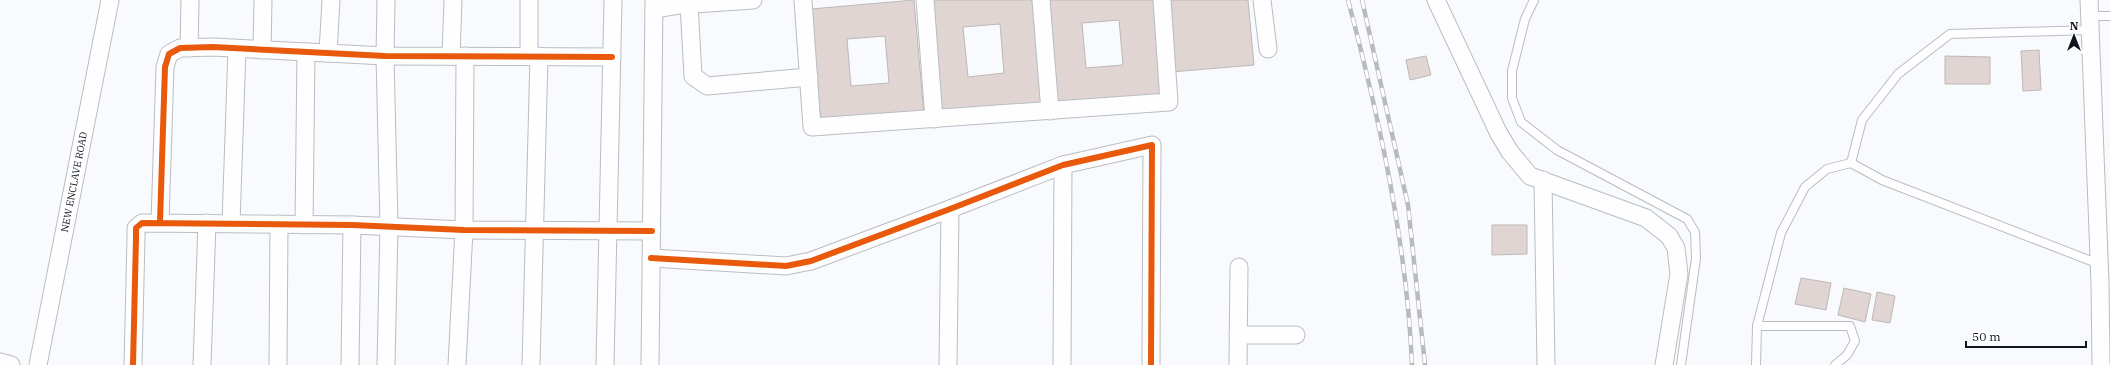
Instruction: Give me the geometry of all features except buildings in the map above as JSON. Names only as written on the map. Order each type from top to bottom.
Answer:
[{"type":"street","name":"NEW ENCLAVE ROAD","points":[[38,365],[110,0]]},
{"type":"street","points":[[189,48],[190,0]]},
{"type":"street","points":[[262,50],[263,0]]},
{"type":"street","points":[[328,53],[331,0]]},
{"type":"street","points":[[386,0],[385,56],[389,226],[386,365]]},
{"type":"street","points":[[453,0],[458,56],[464,230],[457,365]]},
{"type":"street","points":[[529,0],[534,56],[536,230],[531,365]]},
{"type":"street","points":[[604,365],[609,230],[613,0]]},
{"type":"street","points":[[650,365],[654,5],[753,0]]},
{"type":"street","points":[[803,0],[812,127],[1169,102],[1162,0]]},
{"type":"street","points":[[925,0],[934,119]]},
{"type":"street","points":[[1041,0],[1050,111]]},
{"type":"street","points":[[1262,0],[1268,49]]},
{"type":"street","points":[[1436,0],[1498,132],[1510,152],[1530,176],[1646,218],[1669,236],[1676,248],[1679,274],[1664,365]]},
{"type":"street","points":[[689,4],[693,76],[707,86],[809,77]]},
{"type":"street","points":[[2089,16],[2098,264],[2105,285],[2101,365]]},
{"type":"street","points":[[160,222],[165,67],[169,54],[180,48],[237,49],[385,56],[612,57]]},
{"type":"street","points":[[232,223],[237,49]]},
{"type":"street","points":[[304,225],[306,52]]},
{"type":"street","points":[[651,258],[786,266],[811,261],[836,253],[1063,165],[1152,145],[1151,365]]},
{"type":"street","points":[[1062,365],[1063,165]]},
{"type":"street","points":[[1543,180],[1546,365]]},
{"type":"street","points":[[948,365],[950,209]]},
{"type":"street","points":[[133,365],[136,228],[142,223],[160,222],[389,226],[464,230],[652,230]]},
{"type":"street","points":[[202,365],[207,223]]},
{"type":"street","points":[[278,365],[279,224]]},
{"type":"street","points":[[350,365],[352,226]]},
{"type":"street","points":[[1238,365],[1239,267]]},
{"type":"street","points":[[1238,335],[1296,335]]},
{"type":"street","points":[[0,362],[11,365]]},
{"type":"lane","points":[[1534,0],[1525,19],[1512,71],[1512,98],[1521,122],[1557,150],[1687,219],[1696,232],[1696,258],[1681,365]]},
{"type":"lane","points":[[1851,163],[1862,120],[1898,74],[1950,34],[2089,16],[2110,16]]},
{"type":"lane","points":[[1756,365],[1757,326],[1781,233],[1805,187],[1827,169],[1851,163],[1882,180],[2098,264]]},
{"type":"lane","points":[[1757,326],[1850,326],[1855,341],[1847,355],[1835,365]]},
{"type":"railway","points":[[1348,0],[1381,135],[1390,181],[1404,273],[1412,365]]},
{"type":"railway","points":[[1362,0],[1408,205],[1425,365]]},
{"type":"cycle path","points":[[160,222],[165,67],[169,54],[180,48],[213,47],[385,56],[612,57]]},
{"type":"cycle path","points":[[651,258],[786,266],[811,261],[1063,165],[1152,145],[1151,365]]},
{"type":"cycle path","points":[[133,365],[136,228],[142,223],[352,225],[464,230],[652,231]]}]
